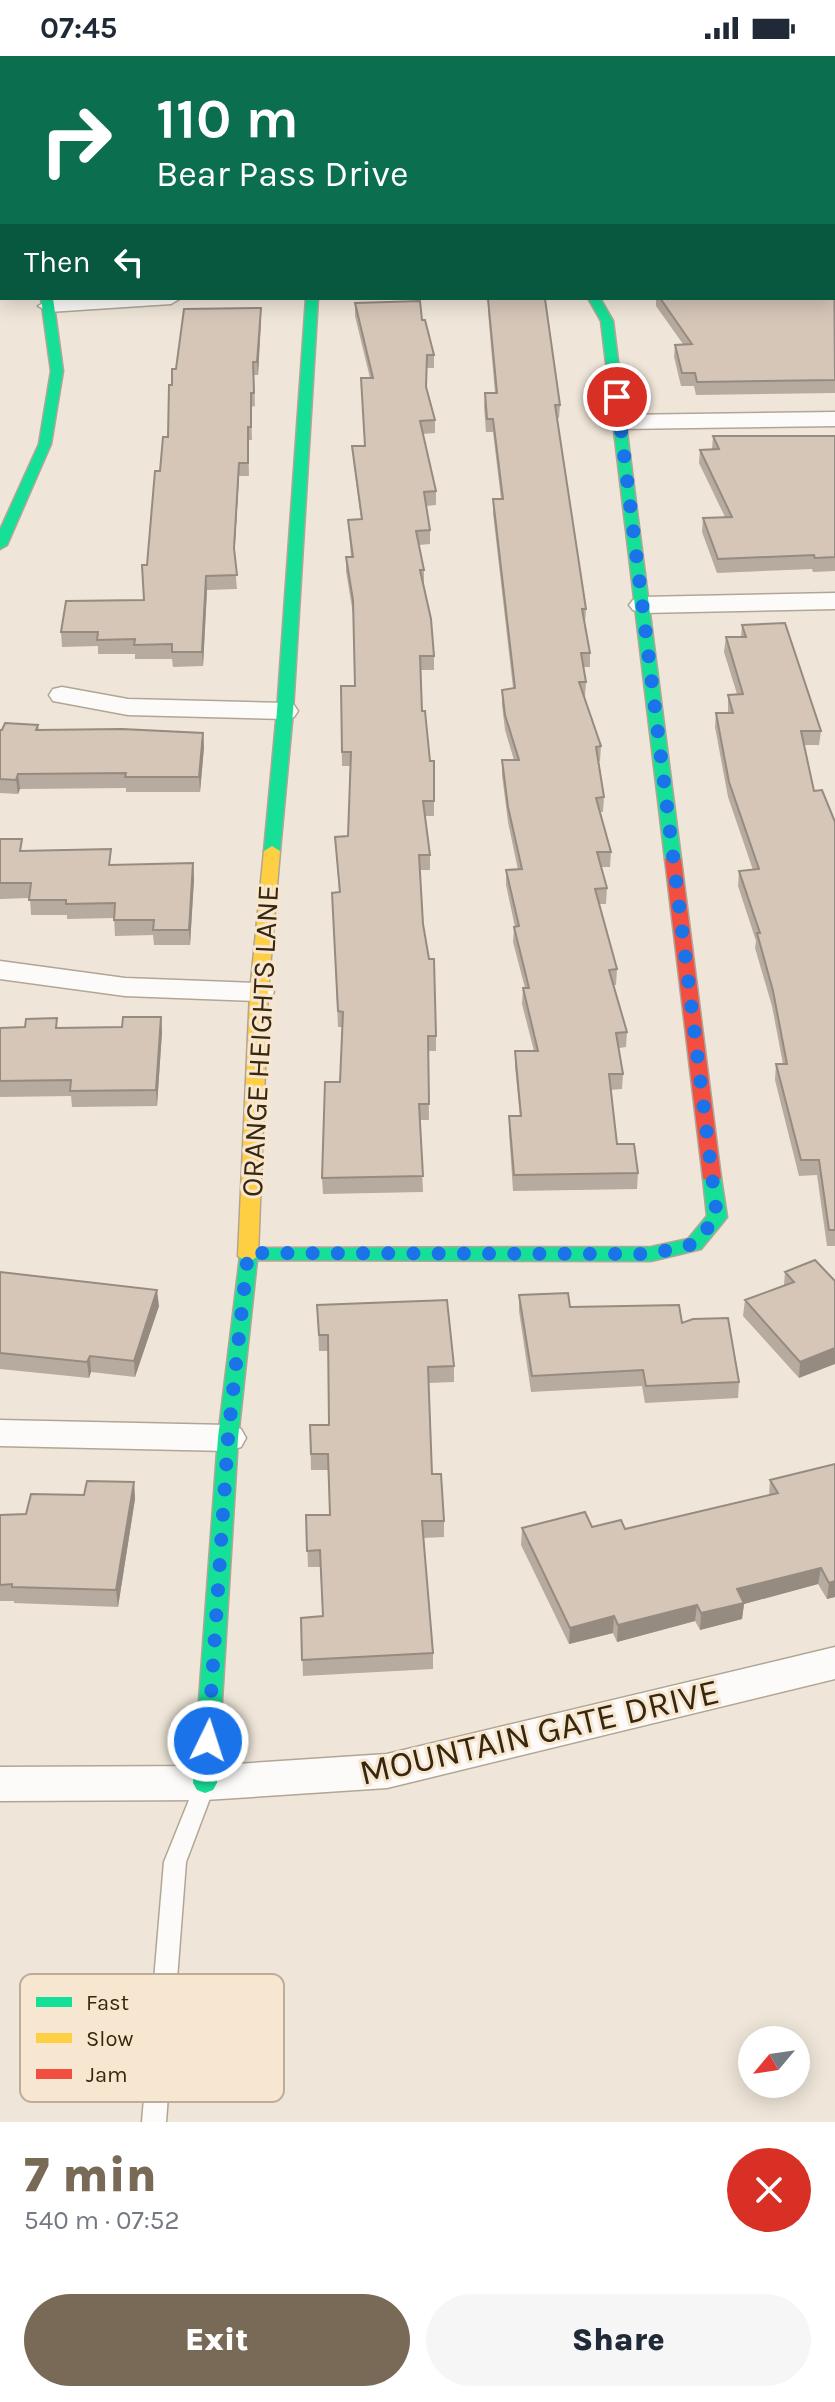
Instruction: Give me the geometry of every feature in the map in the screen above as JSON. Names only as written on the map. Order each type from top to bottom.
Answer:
[{"type":"street","points":[[0,545],[45,444],[57,371],[48,302],[110,300]]},
{"type":"street","name":"ORANGE HEIGHTS LANE","points":[[205,1783],[228,1438],[248,1253],[259,992],[285,711],[312,300]]},
{"type":"street","points":[[248,1253],[651,1254],[694,1244],[717,1217],[607,321],[595,300]]},
{"type":"street","points":[[620,422],[835,419]]},
{"type":"street","points":[[642,605],[835,601]]},
{"type":"street","points":[[62,695],[128,707],[285,711]]},
{"type":"street","points":[[0,970],[125,987],[259,992]]},
{"type":"street","points":[[0,1433],[228,1438]]},
{"type":"street","name":"MOUNTAIN GATE DRIVE","points":[[0,1784],[205,1783],[387,1771],[835,1663]]},
{"type":"lane","points":[[166,1974],[175,1862],[205,1783]]},
{"type":"lane","points":[[154,2122],[156,2102]]},
{"type":"building","points":[[488,300],[545,300],[560,405],[555,405],[590,653],[581,653],[586,682],[579,682],[601,746],[596,747],[604,797],[596,798],[611,852],[597,852],[607,888],[595,889],[617,969],[609,970],[627,1032],[616,1033],[623,1074],[609,1074],[617,1144],[634,1144],[638,1173],[514,1175],[509,1116],[521,1116],[515,1051],[538,1051],[523,988],[529,988],[514,927],[519,926],[506,870],[522,869],[508,807],[502,760],[519,760],[505,715],[502,690],[515,688],[493,499],[503,499],[493,419],[487,419],[485,393],[497,393]]},
{"type":"building","points":[[661,300],[834,300],[835,380],[697,382],[695,373],[682,373],[675,345],[692,344]]},
{"type":"building","points":[[420,301],[422,320],[425,320],[434,355],[427,355],[426,387],[435,420],[420,421],[436,491],[424,492],[430,530],[416,531],[434,656],[420,656],[422,711],[425,711],[430,761],[434,761],[434,801],[423,801],[430,855],[419,855],[423,924],[429,959],[434,959],[436,1036],[428,1036],[429,1104],[419,1104],[423,1176],[322,1178],[325,1082],[340,1082],[343,1012],[338,1011],[332,893],[340,892],[335,837],[348,836],[351,752],[342,752],[341,686],[355,686],[353,600],[346,557],[353,557],[348,520],[362,519],[352,446],[365,446],[361,378],[373,378],[355,303]]},
{"type":"building","points":[[261,308],[257,362],[253,362],[254,393],[251,393],[251,427],[248,427],[248,463],[239,463],[234,548],[237,575],[206,576],[202,652],[172,652],[172,644],[134,645],[135,639],[97,640],[98,632],[61,632],[66,601],[144,600],[142,565],[147,565],[155,471],[160,471],[163,437],[168,437],[169,385],[172,385],[172,369],[176,369],[184,309]]},
{"type":"building","points":[[713,436],[835,436],[835,557],[718,559],[703,518],[732,517],[700,450],[719,449]]},
{"type":"building","points":[[785,623],[821,731],[801,731],[814,791],[822,790],[835,822],[835,1230],[829,1230],[819,1160],[801,1160],[776,1064],[787,1064],[773,991],[757,933],[760,933],[739,871],[759,869],[729,782],[716,713],[733,713],[728,695],[743,694],[726,637],[746,637],[742,625]]},
{"type":"building","points":[[5,723],[38,725],[36,730],[122,729],[203,733],[199,777],[125,777],[126,773],[18,774],[16,780],[0,779],[0,730]]},
{"type":"building","points":[[0,839],[22,839],[20,851],[111,849],[109,865],[193,863],[189,930],[153,930],[154,920],[114,920],[115,903],[66,904],[66,900],[29,900],[31,883],[0,883]]},
{"type":"building","points":[[123,1017],[161,1017],[156,1090],[70,1091],[71,1080],[0,1081],[0,1028],[25,1027],[26,1019],[57,1018],[56,1028],[122,1027]]},
{"type":"building","points":[[815,1260],[835,1281],[835,1348],[800,1362],[745,1300],[794,1282],[785,1272]]},
{"type":"building","points":[[0,1272],[157,1290],[134,1361],[90,1356],[87,1362],[0,1353]]},
{"type":"building","points":[[568,1293],[570,1307],[679,1305],[682,1323],[693,1319],[728,1318],[739,1382],[646,1386],[643,1370],[532,1376],[519,1295]]},
{"type":"building","points":[[447,1300],[454,1366],[428,1367],[432,1474],[441,1474],[444,1521],[422,1521],[433,1653],[302,1660],[301,1618],[323,1616],[320,1550],[307,1551],[306,1515],[330,1515],[328,1454],[311,1454],[310,1425],[329,1425],[328,1335],[319,1335],[317,1305]]},
{"type":"building","points":[[835,1464],[835,1581],[829,1583],[821,1568],[737,1589],[744,1603],[701,1613],[697,1605],[618,1625],[614,1616],[570,1628],[522,1528],[585,1512],[592,1527],[621,1520],[625,1529],[778,1493],[770,1480]]},
{"type":"building","points":[[87,1481],[134,1482],[116,1590],[0,1585],[0,1515],[26,1514],[31,1494],[84,1495]]},
{"type":"traffic: fast","points":[[0,545],[45,444],[57,371],[47,300]]},
{"type":"traffic: fast","points":[[272,851],[285,711],[312,300]]},
{"type":"traffic: fast","points":[[595,300],[607,321],[673,859]]},
{"type":"traffic: fast","points":[[248,1253],[651,1254],[694,1244],[717,1217],[712,1178]]},
{"type":"traffic: fast","points":[[205,1783],[228,1438],[248,1256]]},
{"type":"traffic: slow","points":[[248,1256],[259,992],[272,851]]},
{"type":"traffic: jam","points":[[673,859],[712,1178]]},
{"type":"route","points":[[208,1741],[228,1438],[248,1253],[651,1254],[694,1244],[717,1217],[617,397]]}]
